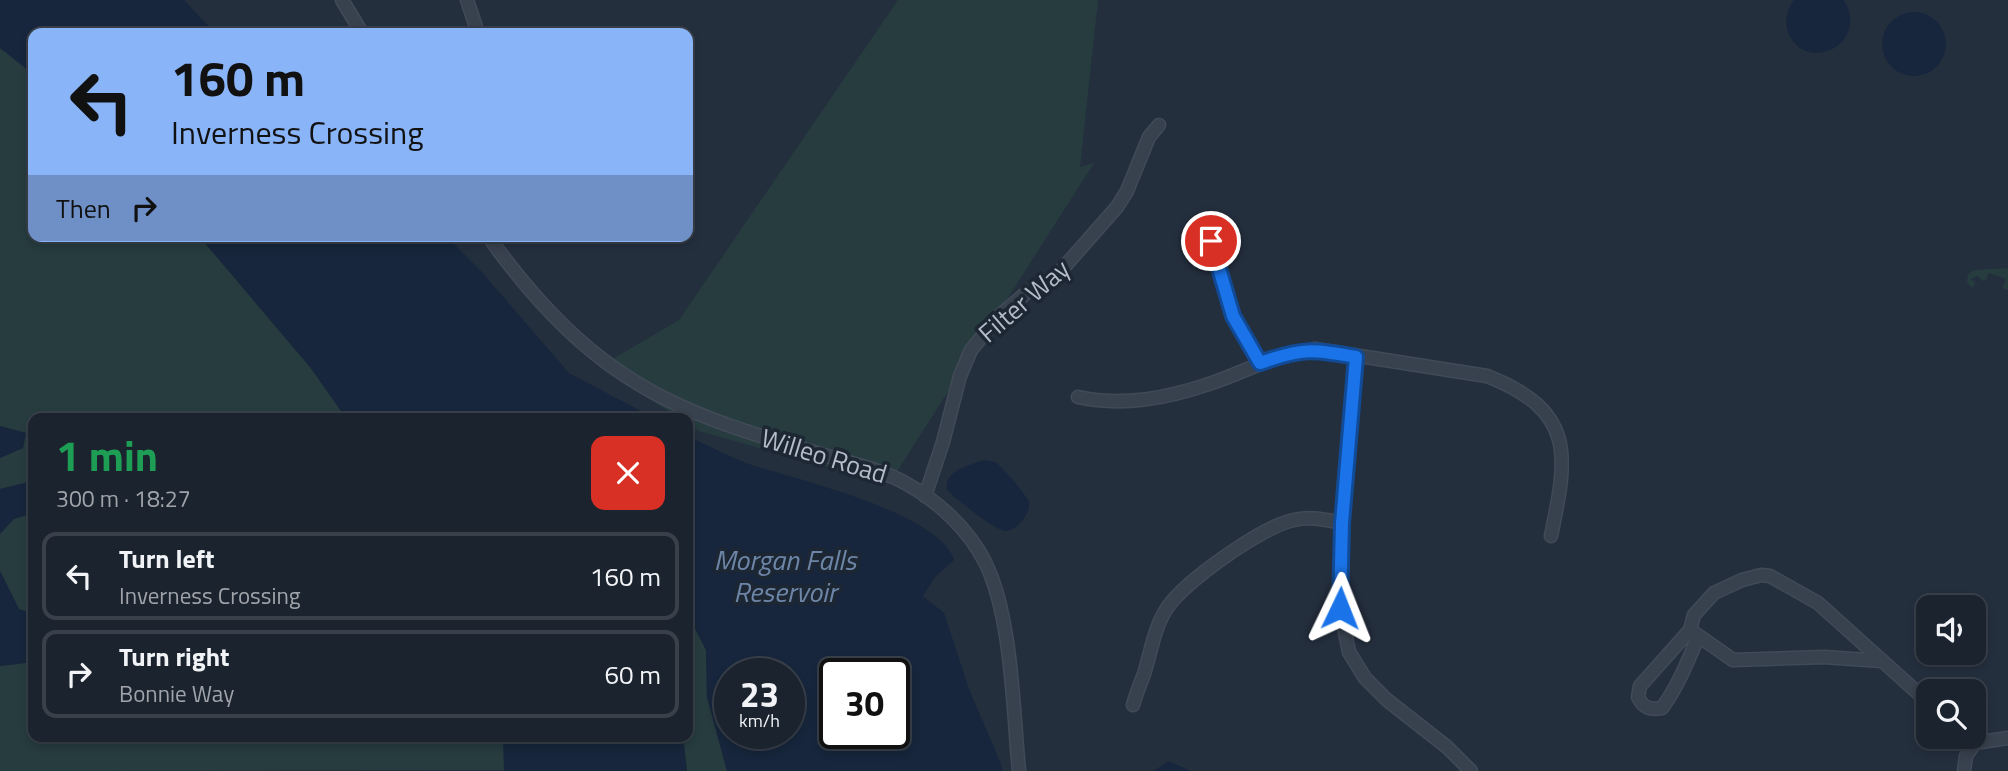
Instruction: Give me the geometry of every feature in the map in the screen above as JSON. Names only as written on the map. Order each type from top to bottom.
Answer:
[{"type":"street","points":[[342,0],[359,28]]},
{"type":"street","points":[[467,0],[476,28]]},
{"type":"street","name":"Filter Way","points":[[925,496],[963,368],[977,339],[1026,293],[1057,275],[1117,207],[1127,191],[1149,137],[1159,125]]},
{"type":"street","points":[[1211,241],[1233,316],[1260,363]]},
{"type":"street","name":"Willeo Road","points":[[492,242],[518,276],[565,328],[594,353],[643,387],[732,427],[895,478],[925,496],[946,513],[978,550],[992,579],[1004,632],[1019,771]]},
{"type":"street","points":[[1078,397],[1102,402],[1139,401],[1175,395],[1213,383],[1287,353],[1315,349],[1487,376],[1514,387],[1536,403],[1556,431],[1564,464],[1551,536]]},
{"type":"street","points":[[1356,357],[1342,523],[1340,608],[1349,652],[1365,678],[1447,747],[1471,771]]},
{"type":"street","points":[[1133,705],[1158,626],[1166,609],[1187,586],[1259,533],[1276,524],[1297,519],[1320,518],[1342,523]]},
{"type":"street","points":[[1694,633],[1640,686],[1638,696],[1646,707],[1652,710],[1662,708],[1678,683],[1694,633],[1694,615],[1714,593],[1742,580],[1761,575],[1770,576],[1818,603],[1916,691]]},
{"type":"street","points":[[1694,633],[1733,660],[1824,657],[1882,661]]},
{"type":"street","points":[[1986,739],[2008,738]]},
{"type":"street","points":[[1964,771],[1968,749]]},
{"type":"green space","points":[[898,0],[1098,0],[1080,167],[1094,163],[889,484],[699,431],[693,427],[693,413],[671,413],[599,367],[679,320]]},
{"type":"green space","points":[[0,48],[28,70],[28,242],[204,242],[310,367],[342,413],[28,413],[28,482],[0,489],[0,458],[23,448],[25,433],[0,426]]},
{"type":"green space","points":[[2008,268],[2008,290],[2002,288],[2006,279],[1989,273],[1983,281],[1978,276],[1971,279],[1975,283],[1973,288],[1967,283],[1968,274],[1974,270]]},
{"type":"green space","points":[[28,515],[28,612],[19,609],[0,571],[0,534],[14,519]]},
{"type":"green space","points":[[693,625],[706,650],[707,697],[714,723],[714,749],[721,749],[727,771],[687,771],[684,742],[693,742]]},
{"type":"green space","points":[[28,663],[28,742],[503,742],[505,770],[0,771],[0,666]]},
{"type":"water","points":[[0,0],[184,0],[210,28],[28,28],[28,70],[0,48]]},
{"type":"water","points":[[1794,0],[1844,0],[1850,16],[1849,30],[1842,41],[1832,49],[1820,53],[1807,51],[1796,45],[1786,23]]},
{"type":"water","points":[[1908,12],[1920,12],[1937,21],[1944,32],[1944,56],[1937,67],[1920,76],[1908,76],[1896,71],[1887,62],[1882,50],[1882,38],[1887,26],[1896,17]]},
{"type":"water","points":[[204,242],[452,242],[480,270],[569,373],[645,413],[342,413],[310,367]]},
{"type":"water","points":[[0,426],[26,433],[23,448],[0,458]]},
{"type":"water","name":"Morgan Falls Reservoir","points":[[693,438],[746,463],[862,499],[894,512],[921,526],[942,542],[954,560],[935,577],[923,596],[944,613],[969,689],[1002,771],[727,771],[721,749],[805,749],[805,658],[714,658],[714,723],[707,697],[706,650],[693,625]]},
{"type":"water","points":[[983,460],[996,462],[1029,501],[1026,515],[1011,530],[1001,530],[994,526],[947,490],[947,483],[953,473]]},
{"type":"water","points":[[28,482],[28,515],[14,519],[0,534],[0,489]]},
{"type":"water","points":[[0,571],[19,609],[28,612],[28,663],[0,666]]},
{"type":"water","points":[[503,742],[684,742],[687,771],[504,771]]},
{"type":"water","points":[[1168,761],[1191,771],[1154,771]]},
{"type":"route","points":[[1211,241],[1233,316],[1260,363],[1287,353],[1315,349],[1356,357],[1342,523],[1340,608]]}]
